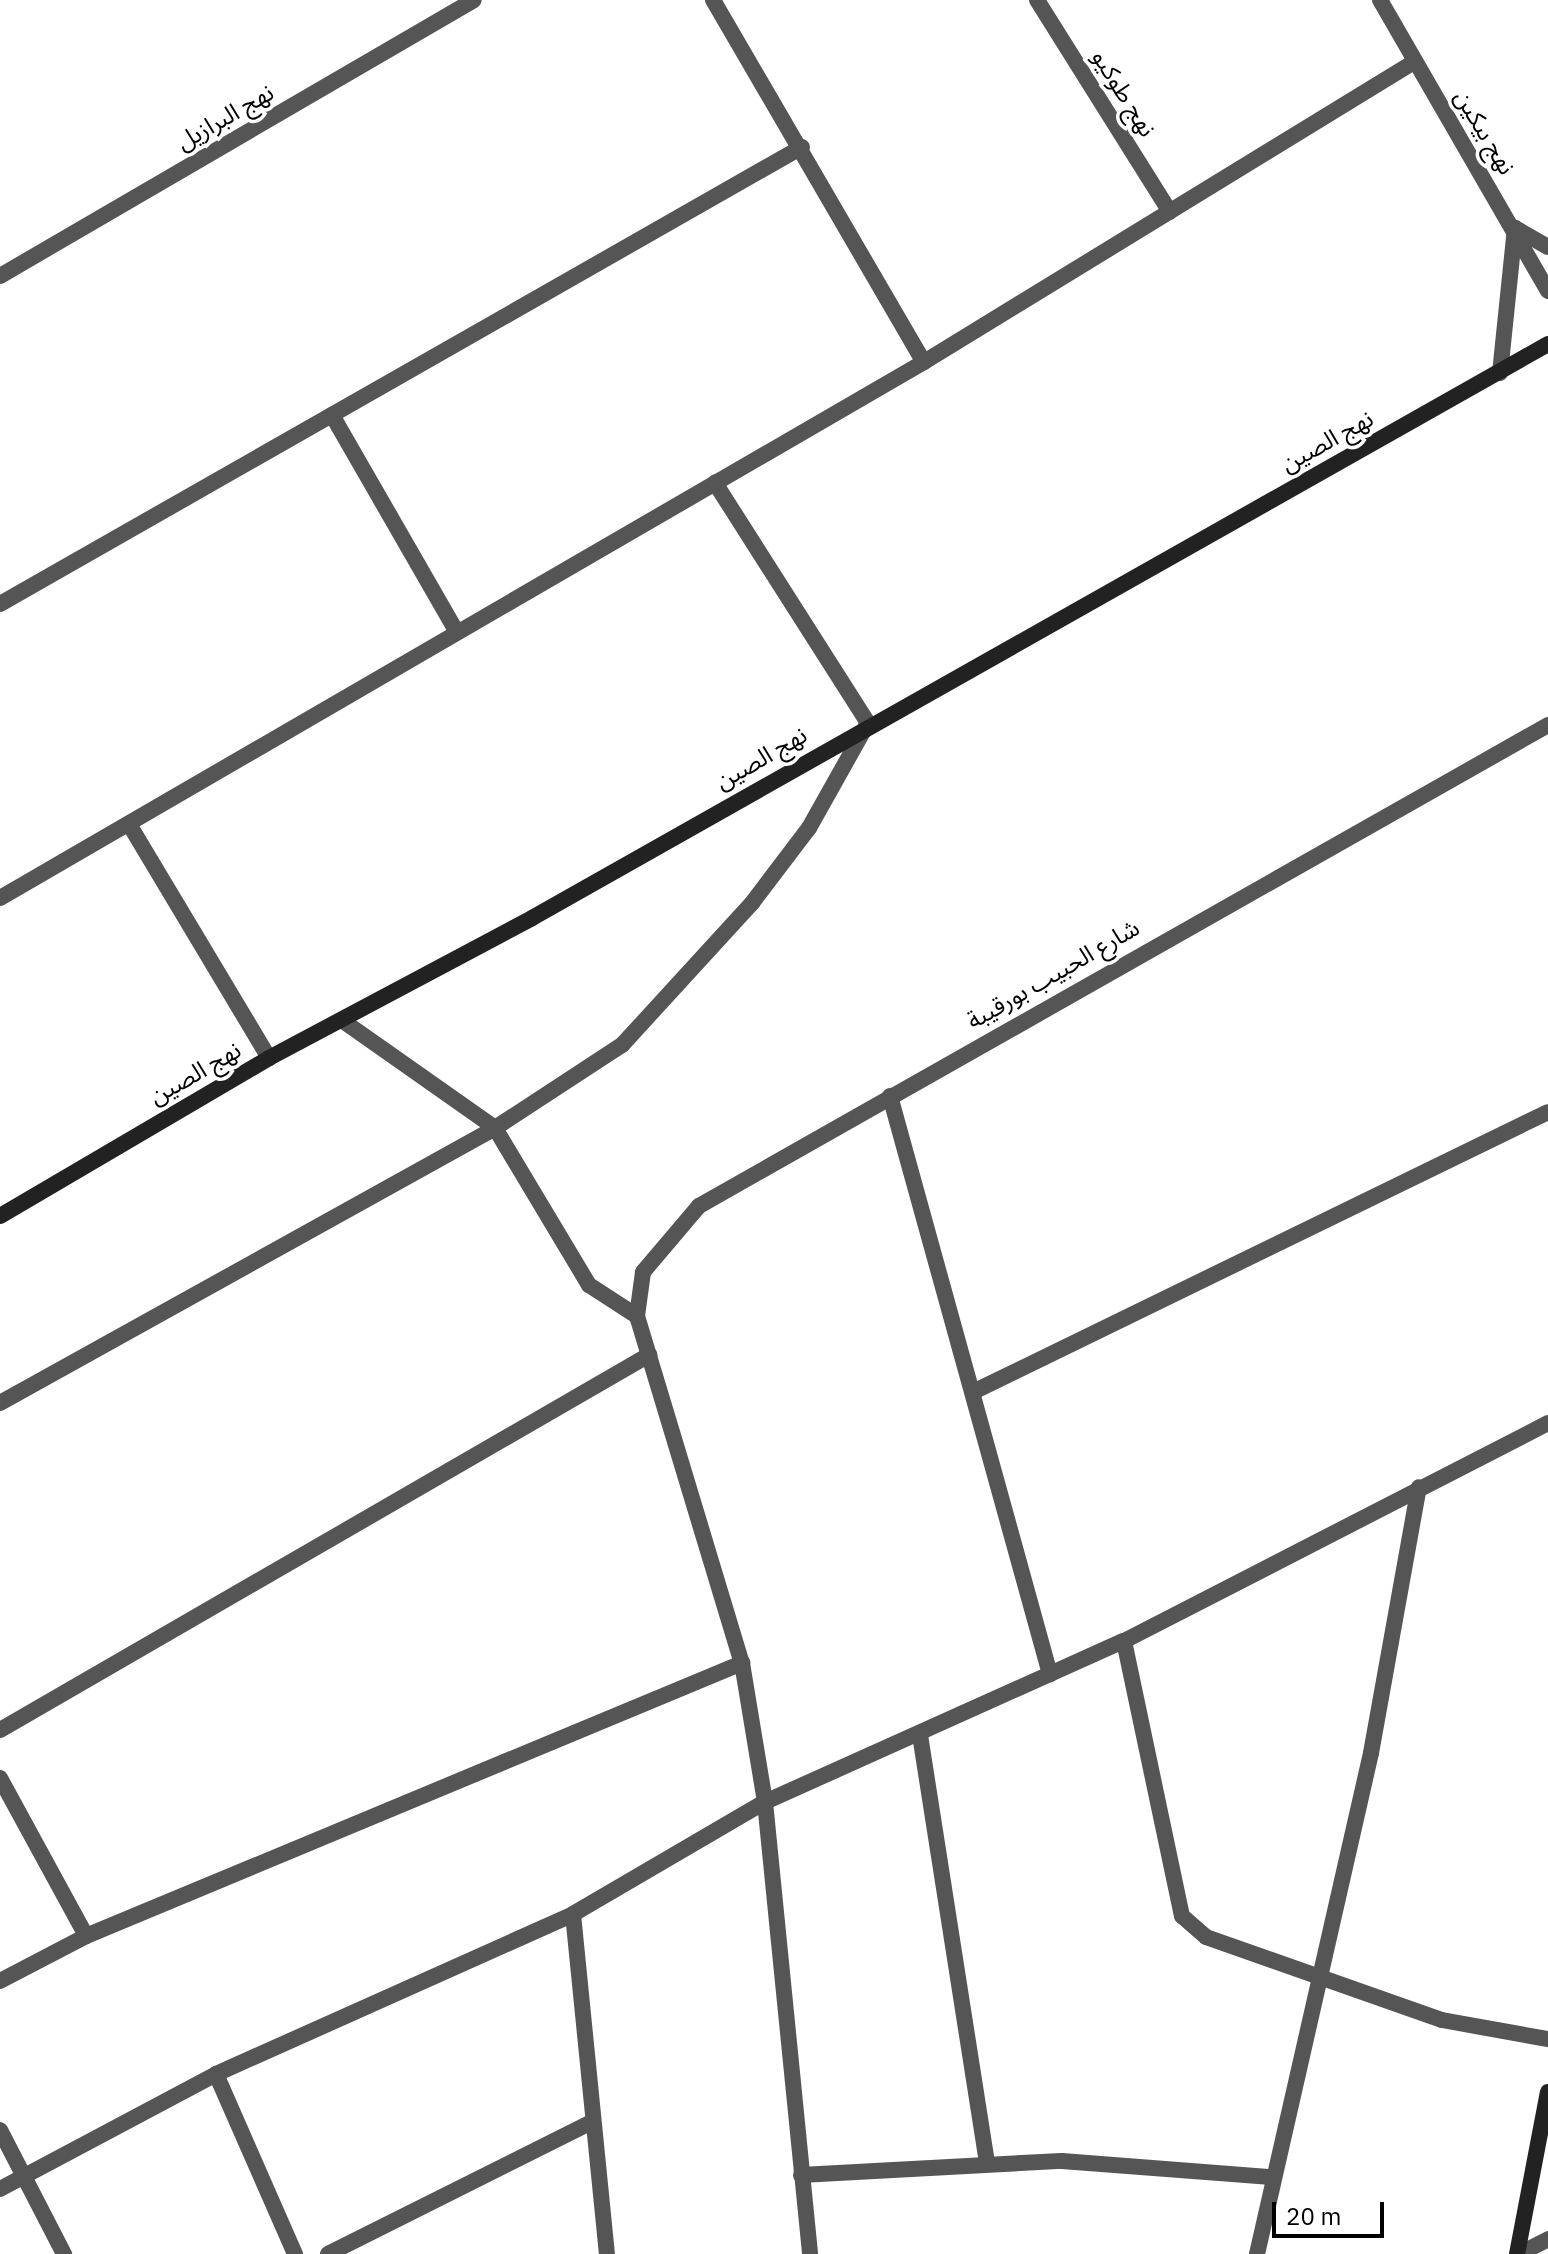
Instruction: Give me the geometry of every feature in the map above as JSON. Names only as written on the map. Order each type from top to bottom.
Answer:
[{"type":"street","name":"نهج البرازيل","points":[[0,276],[474,0]]},
{"type":"street","points":[[713,0],[802,147],[924,362]]},
{"type":"street","name":"نهج طوكيو","points":[[1037,0],[1170,212]]},
{"type":"street","name":"نهج بيكين","points":[[1380,0],[1515,228],[1548,291]]},
{"type":"street","points":[[0,898],[924,362],[1414,62]]},
{"type":"street","points":[[0,604],[802,147]]},
{"type":"street","points":[[1500,373],[1515,228],[1548,247]]},
{"type":"street","name":"نهج الصين","points":[[0,1216],[269,1058],[343,1021],[868,723],[1548,344]]},
{"type":"street","points":[[332,415],[457,632]]},
{"type":"street","points":[[0,1403],[495,1128],[622,1045],[690,977],[809,828],[868,723],[715,483]]},
{"type":"street","name":"شارع الحبيب بورقيبة","points":[[637,1316],[643,1272],[699,1206],[1548,725]]},
{"type":"street","points":[[129,824],[269,1058]]},
{"type":"street","points":[[343,1021],[495,1128],[589,1285],[637,1316],[742,1663],[765,1802],[810,2254]]},
{"type":"street","points":[[890,1096],[975,1391],[1050,1674]]},
{"type":"street","points":[[975,1391],[1548,1112]]},
{"type":"street","points":[[0,1730],[649,1355]]},
{"type":"street","points":[[0,2189],[216,2074],[573,1914],[765,1802],[1124,1641],[1548,1423]]},
{"type":"street","points":[[1257,2254],[1271,2177],[1371,1753],[1419,1487]]},
{"type":"street","points":[[1124,1641],[1182,1916],[1206,1937],[1442,2020],[1548,2039]]},
{"type":"street","points":[[0,1981],[86,1936],[742,1663]]},
{"type":"street","points":[[920,1735],[987,2161]]},
{"type":"street","points":[[0,1778],[86,1936]]},
{"type":"street","points":[[573,1914],[590,2123],[607,2254]]},
{"type":"street","points":[[216,2074],[295,2254]]},
{"type":"street","points":[[1518,2254],[1548,2092]]},
{"type":"street","points":[[328,2254],[590,2123]]},
{"type":"street","points":[[0,2130],[28,2174],[64,2254]]},
{"type":"street","points":[[801,2175],[987,2161],[1271,2177]]},
{"type":"street","points":[[1518,2254],[1548,2239]]}]
